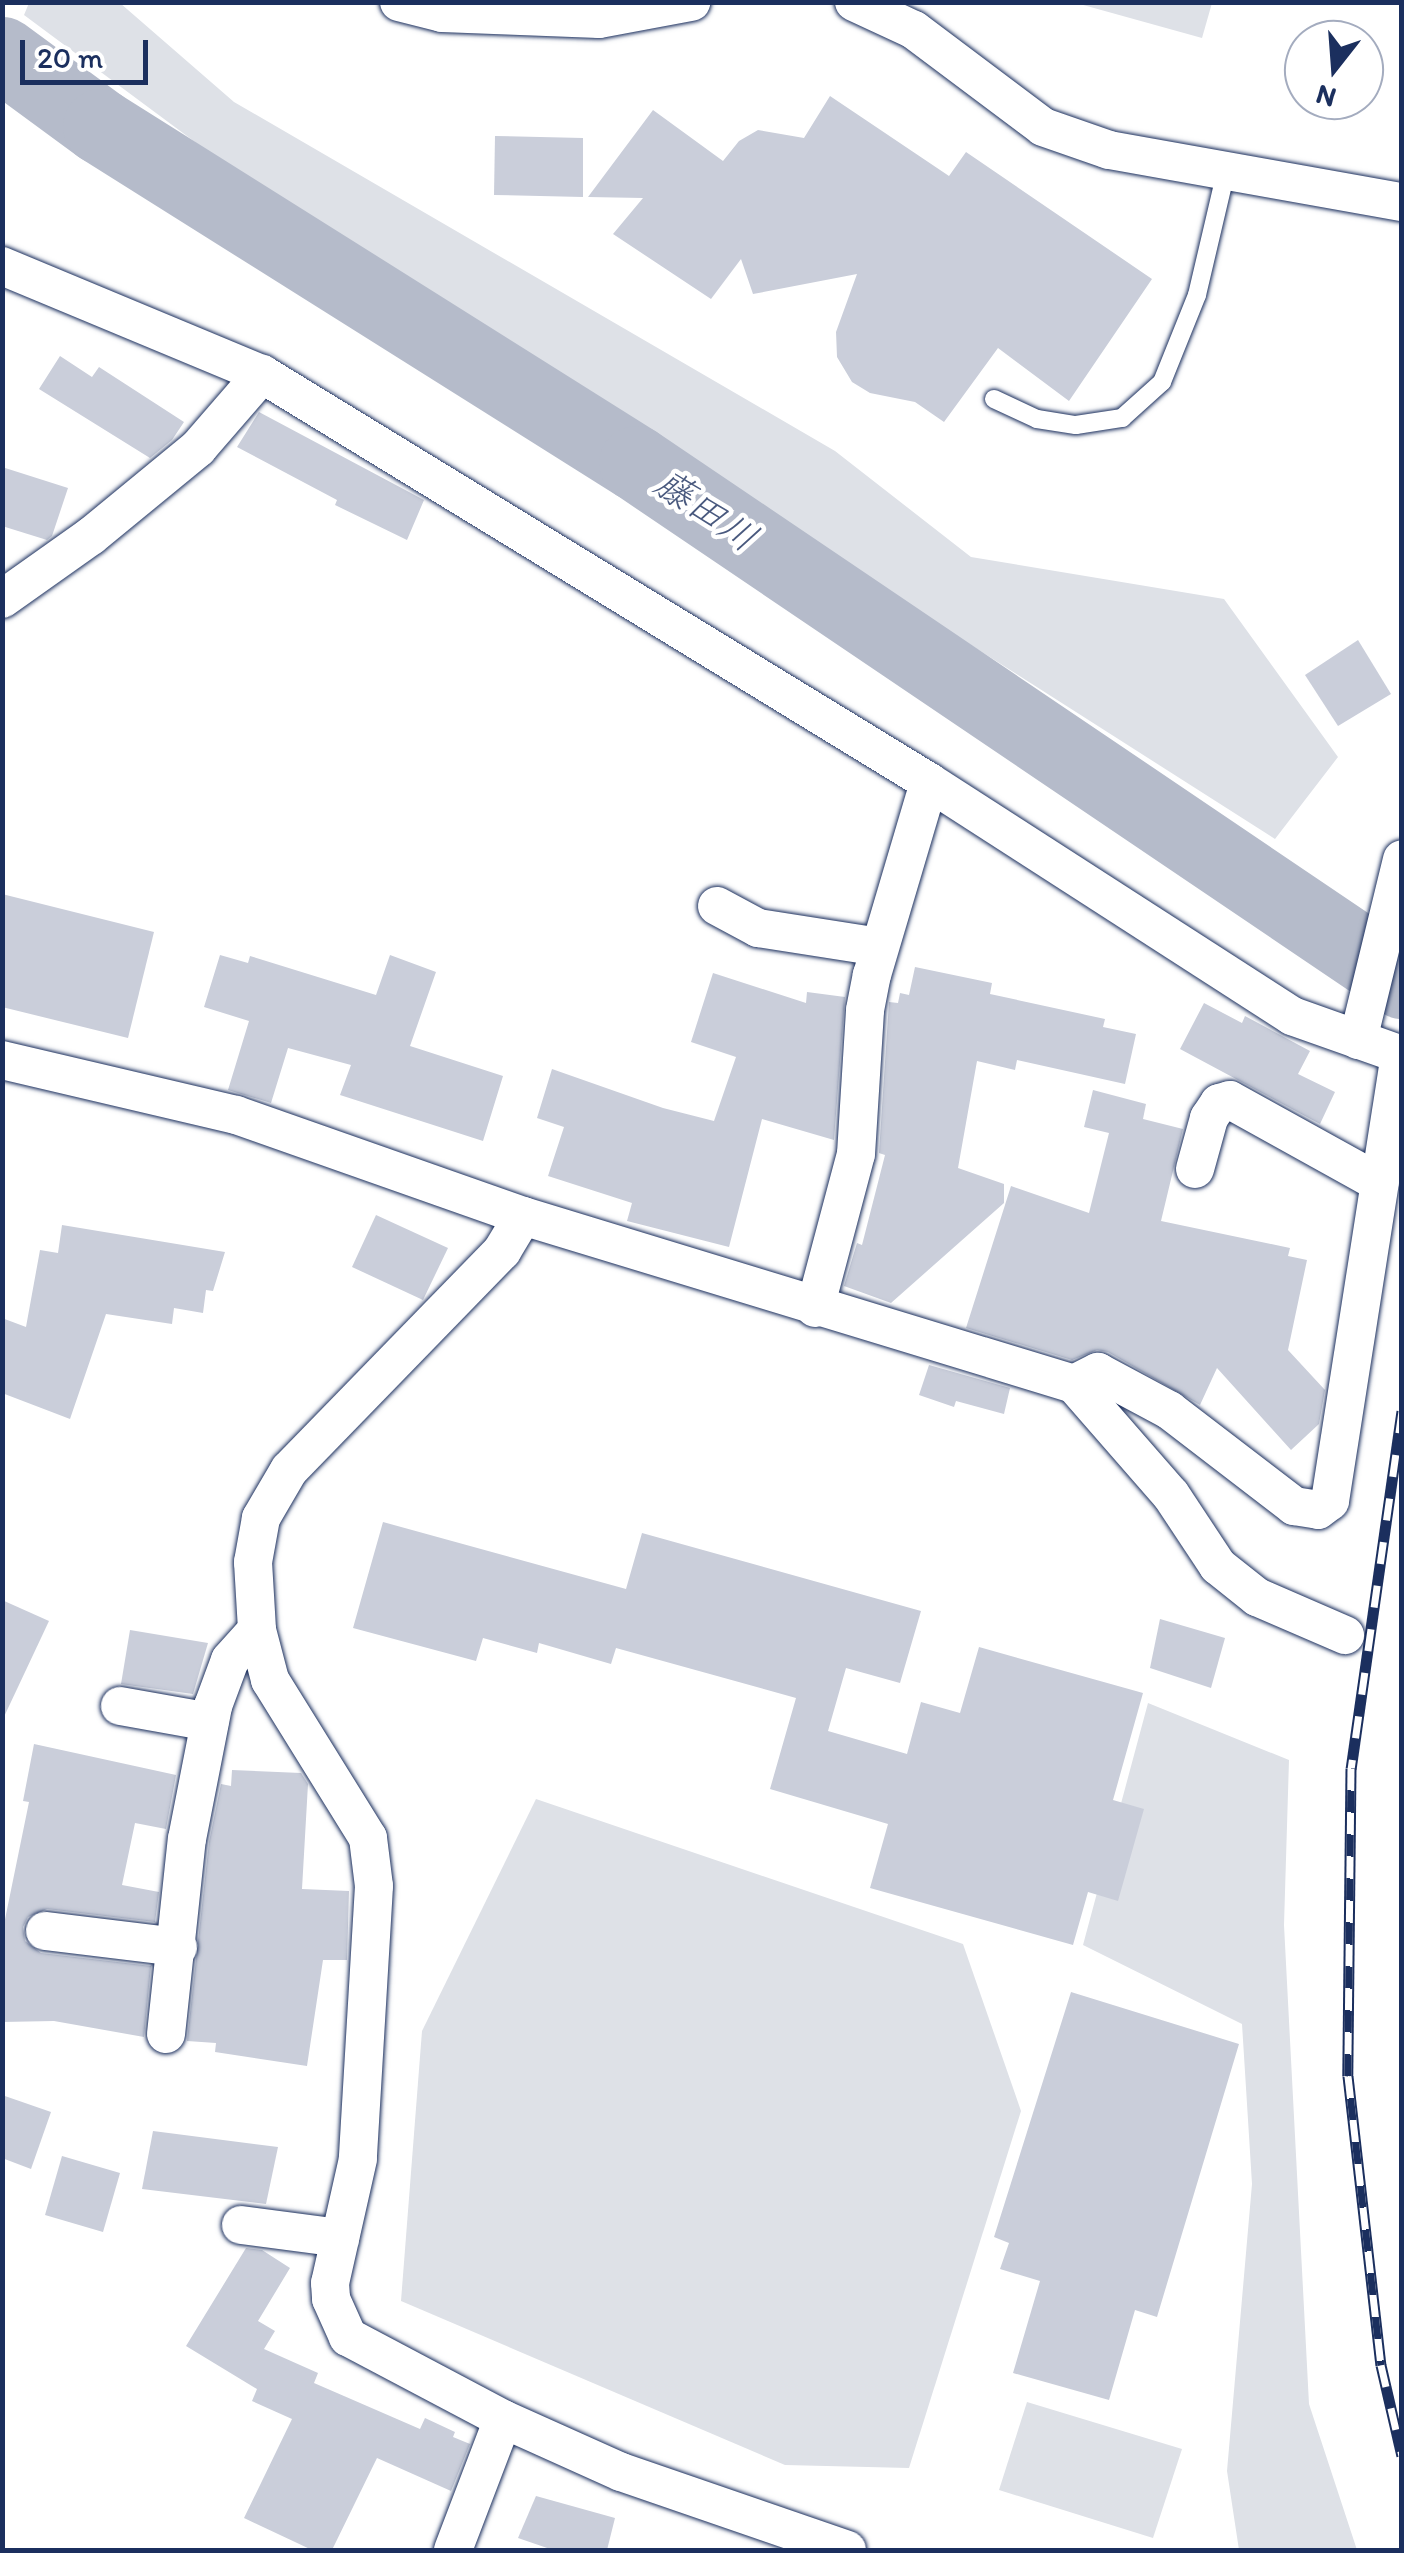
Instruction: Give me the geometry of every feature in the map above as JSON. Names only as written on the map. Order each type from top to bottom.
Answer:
[{"type":"street","points":[[399,2],[442,13],[598,19],[692,2]]},
{"type":"street","points":[[854,2],[914,30],[1044,127],[1110,150],[1402,202]]},
{"type":"street","points":[[2,266],[262,374],[929,782],[1292,1016],[1400,1055],[1330,1501],[1318,1510],[1294,1506],[1169,1410],[1098,1372],[1074,1384]]},
{"type":"street","points":[[2,599],[90,536],[198,448],[262,374]]},
{"type":"street","points":[[814,1308],[856,1154],[865,1010],[929,782]]},
{"type":"street","points":[[1358,1040],[1402,859]]},
{"type":"street","points":[[717,906],[758,928],[880,947]]},
{"type":"street","points":[[2,1060],[236,1115],[523,1216],[814,1308],[1074,1384],[1172,1495],[1218,1566],[1257,1597],[1345,1634]]},
{"type":"street","points":[[1196,1169],[1209,1118],[1219,1102],[1230,1100],[1380,1182]]},
{"type":"street","points":[[523,1216],[502,1251],[290,1470],[261,1518],[253,1562],[256,1630],[270,1680],[368,1838],[374,1886],[358,2159],[331,2299],[348,2336],[503,2420],[622,2472],[847,2550]]},
{"type":"street","points":[[166,2034],[187,1839],[210,1722],[230,1660],[256,1630]]},
{"type":"street","points":[[120,1706],[210,1722]]},
{"type":"street","points":[[45,1931],[178,1946]]},
{"type":"street","points":[[242,2224],[340,2238]]},
{"type":"street","points":[[453,2550],[503,2420]]},
{"type":"lane","points":[[994,399],[1037,418],[1076,425],[1122,418],[1162,382],[1196,295],[1226,170]]},
{"type":"shaded area","points":[[1212,2],[1202,38],[1076,3]]},
{"type":"shaded area","points":[[29,3],[120,3],[234,102],[835,451],[971,557],[1224,599],[1338,757],[1275,839],[272,199],[24,15]]},
{"type":"shaded area","points":[[1148,1703],[1289,1760],[1284,1925],[1309,2404],[1357,2550],[1239,2550],[1227,2471],[1252,2184],[1242,2024],[1083,1945]]},
{"type":"shaded area","points":[[536,1799],[963,1944],[1021,2111],[909,2468],[785,2465],[401,2301],[422,2031]]},
{"type":"shaded area","points":[[1027,2402],[1182,2449],[1153,2538],[999,2490]]},
{"type":"building","points":[[830,96],[949,176],[966,152],[1152,279],[1069,401],[998,348],[944,422],[915,402],[870,393],[852,382],[837,357],[836,332],[857,274],[753,294],[741,259],[711,299],[613,234],[643,198],[588,197],[653,110],[723,161],[739,141],[758,130],[804,138]]},
{"type":"building","points":[[495,136],[583,138],[583,197],[494,195]]},
{"type":"building","points":[[60,356],[92,377],[99,367],[184,422],[172,440],[150,458],[39,389]]},
{"type":"building","points":[[259,412],[424,500],[407,540],[335,505],[337,500],[237,447]]},
{"type":"building","points":[[2,467],[68,488],[52,536],[47,540],[2,526]]},
{"type":"building","points":[[1358,640],[1391,694],[1338,726],[1305,675]]},
{"type":"building","points":[[2,894],[154,932],[128,1038],[2,1007]]},
{"type":"building","points":[[220,955],[248,963],[250,956],[376,995],[390,955],[436,972],[410,1046],[503,1076],[483,1141],[340,1095],[351,1065],[288,1048],[271,1103],[228,1090],[249,1021],[204,1007]]},
{"type":"building","points":[[915,967],[992,983],[990,994],[1105,1019],[1103,1027],[1136,1034],[1125,1084],[1017,1060],[1015,1070],[977,1061],[958,1168],[1004,1184],[1004,1203],[891,1303],[844,1286],[857,1243],[862,1245],[885,1155],[879,1153],[889,1002],[898,1003],[900,993],[909,995]]},
{"type":"building","points":[[713,973],[806,1003],[807,992],[845,997],[834,1140],[762,1119],[729,1247],[627,1221],[632,1203],[548,1176],[564,1127],[537,1118],[552,1069],[663,1108],[714,1121],[736,1057],[691,1042]]},
{"type":"building","points":[[1204,1003],[1242,1023],[1245,1016],[1310,1051],[1298,1074],[1335,1092],[1320,1124],[1180,1049]]},
{"type":"building","points":[[1093,1090],[1146,1104],[1143,1119],[1183,1129],[1161,1221],[1290,1248],[1288,1256],[1307,1260],[1288,1350],[1325,1390],[1319,1424],[1291,1450],[1217,1368],[1200,1405],[1108,1352],[1097,1350],[1072,1360],[966,1328],[1011,1186],[1089,1213],[1109,1133],[1084,1127]]},
{"type":"building","points":[[376,1215],[448,1248],[423,1300],[352,1267]]},
{"type":"building","points":[[62,1225],[225,1252],[213,1291],[206,1290],[203,1313],[174,1308],[172,1324],[106,1314],[70,1419],[2,1393],[2,1318],[26,1327],[40,1250],[58,1253]]},
{"type":"building","points":[[929,1365],[1010,1388],[1004,1414],[956,1401],[954,1407],[919,1395]]},
{"type":"building","points":[[383,1522],[626,1589],[642,1533],[921,1611],[900,1683],[846,1668],[828,1731],[907,1754],[921,1702],[960,1713],[979,1647],[1143,1693],[1113,1800],[1144,1809],[1118,1901],[1088,1892],[1073,1945],[870,1888],[888,1824],[770,1789],[796,1698],[616,1648],[611,1664],[539,1643],[537,1653],[483,1638],[476,1661],[353,1628]]},
{"type":"building","points":[[2,1600],[49,1621],[2,1721]]},
{"type":"building","points":[[1160,1619],[1225,1638],[1211,1688],[1150,1668]]},
{"type":"building","points":[[130,1630],[208,1643],[193,1694],[121,1684]]},
{"type":"building","points":[[34,1744],[176,1775],[166,1829],[135,1823],[122,1885],[159,1892],[155,1922],[47,1909],[28,1917],[23,1927],[25,1941],[41,1953],[151,1966],[144,2037],[54,2021],[2,2022],[2,1934],[29,1802],[23,1801]]},
{"type":"building","points":[[232,1770],[301,1773],[308,1784],[302,1889],[349,1891],[347,1960],[323,1960],[307,2066],[215,2052],[216,2043],[187,2041],[209,1842],[221,1784],[231,1786]]},
{"type":"building","points":[[1071,1992],[1239,2044],[1157,2317],[1135,2310],[1109,2400],[1013,2373],[1040,2281],[1000,2269],[1009,2243],[994,2237]]},
{"type":"building","points":[[2,2095],[51,2112],[31,2169],[2,2158]]},
{"type":"building","points":[[153,2131],[278,2147],[266,2204],[142,2189]]},
{"type":"building","points":[[62,2156],[120,2173],[103,2232],[45,2215]]},
{"type":"building","points":[[246,2248],[262,2250],[290,2268],[258,2321],[275,2331],[264,2349],[318,2373],[314,2383],[420,2429],[425,2418],[455,2432],[453,2437],[470,2444],[451,2491],[377,2458],[332,2550],[312,2550],[244,2518],[292,2419],[252,2401],[257,2389],[186,2346]]},
{"type":"building","points":[[536,2496],[615,2518],[607,2550],[553,2550],[518,2538]]},
{"type":"waterway","name":"藤田川","points":[[2,54],[100,126],[636,463],[1402,981]]},
{"type":"railway","points":[[1402,1411],[1351,1768],[1348,2076],[1381,2365],[1402,2456]]}]
